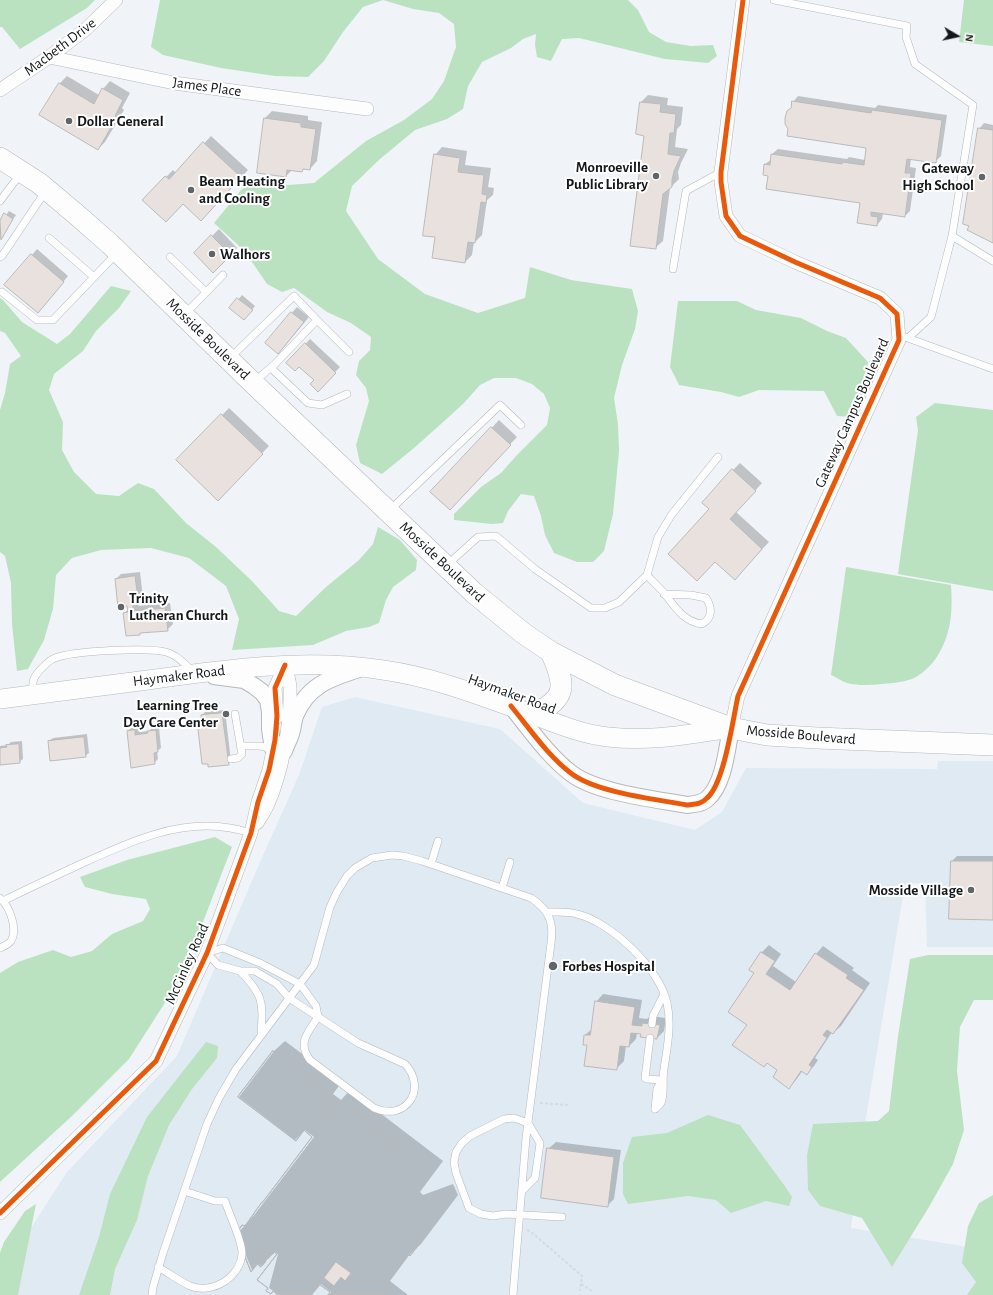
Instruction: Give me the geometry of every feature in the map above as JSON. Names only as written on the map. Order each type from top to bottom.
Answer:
[{"type":"main road","name":"Mosside Boulevard","points":[[0,158],[22,171],[77,215],[118,252],[253,383],[474,593],[523,633],[551,652],[615,685],[731,728],[767,734],[817,738],[993,745]]},
{"type":"main road","points":[[532,714],[550,706],[557,699],[560,692],[560,672],[551,652]]},
{"type":"main road","name":"Haymaker Road","points":[[0,699],[195,673],[286,665],[346,666],[417,676],[452,685],[572,729],[608,737],[651,739],[731,728]]},
{"type":"street","name":"Macbeth Drive","points":[[0,90],[49,57],[86,29],[116,0]]},
{"type":"street","name":"Gateway Campus Boulevard","points":[[731,728],[738,696],[899,340],[904,336],[897,314],[880,298],[795,262],[740,236],[726,216],[721,172],[743,0]]},
{"type":"street","name":"James Place","points":[[49,57],[174,84],[367,109]]},
{"type":"street","name":"McGinley Road","points":[[0,1213],[156,1061],[207,953],[251,833],[258,802],[269,770],[278,750],[276,688],[286,665]]},
{"type":"street","points":[[278,750],[291,733],[294,718],[304,698],[324,682],[334,677],[365,668]]},
{"type":"street","points":[[195,673],[244,680],[262,692],[268,700],[270,729],[278,750]]},
{"type":"street","points":[[511,706],[552,756],[573,775],[592,785],[687,805],[698,804],[707,799],[718,783],[725,759],[731,728]]},
{"type":"lane","points":[[774,0],[908,26],[906,37],[915,64],[973,105],[952,236],[931,317],[904,336]]},
{"type":"lane","points":[[0,201],[22,171]]},
{"type":"lane","points":[[673,269],[686,191],[721,172]]},
{"type":"lane","points":[[0,257],[47,190]]},
{"type":"lane","points":[[0,250],[24,214],[31,213]]},
{"type":"lane","points":[[952,236],[993,261]]},
{"type":"lane","points":[[49,238],[94,277]]},
{"type":"lane","points":[[2,292],[37,320],[52,320],[118,252]]},
{"type":"lane","points":[[170,257],[206,292]]},
{"type":"lane","points":[[184,316],[223,275]]},
{"type":"lane","points":[[228,359],[294,296],[349,352]]},
{"type":"lane","points":[[253,383],[271,368],[317,320]]},
{"type":"lane","points":[[904,336],[993,369]]},
{"type":"lane","points":[[271,368],[308,403],[322,405],[347,394]]},
{"type":"lane","points":[[388,512],[500,405],[521,425]]},
{"type":"lane","points":[[445,566],[478,537],[496,536],[535,569],[592,608],[605,608],[619,602],[647,575],[661,531],[672,514],[718,457]]},
{"type":"lane","points":[[647,575],[675,608],[690,621],[702,624],[707,621],[710,613],[710,604],[706,598],[691,595],[664,594]]},
{"type":"lane","points":[[32,695],[34,679],[42,668],[54,658],[78,654],[149,649],[167,652],[181,660],[195,673]]},
{"type":"lane","points":[[231,759],[238,758],[242,754],[235,714]]},
{"type":"lane","points":[[240,746],[260,746],[278,750]]},
{"type":"lane","points":[[0,948],[11,941],[14,931],[8,908],[1,899],[121,846],[152,835],[183,828],[208,826],[230,828],[251,833]]},
{"type":"lane","points":[[431,864],[438,841]]},
{"type":"lane","points":[[152,1295],[158,1267],[207,1124],[219,1098],[236,1070],[314,965],[330,907],[347,876],[355,868],[372,858],[392,855],[403,856],[431,864],[531,898],[541,905],[547,912],[552,933],[528,1123],[513,1295]]},
{"type":"lane","points":[[502,888],[510,862]]},
{"type":"lane","points":[[547,912],[564,911],[579,914],[597,922],[613,932],[633,949],[656,976],[664,994],[670,1017],[662,1080],[645,1078],[650,1038]]},
{"type":"lane","points":[[207,953],[218,965],[240,971],[255,971],[277,984],[289,998],[318,1017],[358,1043],[371,1050],[396,1058],[406,1064],[415,1078],[413,1096],[408,1104],[401,1110],[392,1112],[383,1112],[374,1108],[310,1060],[304,1050],[304,1038],[318,1017],[316,1006],[300,984],[260,963],[223,948],[207,953]]},
{"type":"lane","points":[[240,971],[253,985],[260,998],[262,1010],[261,1036]]},
{"type":"lane","points":[[652,1024],[653,1016],[664,994]]},
{"type":"lane","points":[[522,1191],[535,1178],[540,1143],[528,1123],[514,1118],[504,1119],[470,1136],[462,1143],[456,1152],[454,1162],[456,1173],[469,1208],[481,1214],[493,1216],[506,1214],[562,1217]]},
{"type":"lane","points":[[158,1267],[191,1286],[207,1288],[219,1285],[229,1279],[237,1268],[242,1253],[224,1201],[215,1201],[184,1191]]},
{"type":"path","points":[[531,1102],[568,1105]]},
{"type":"path","points":[[530,1231],[582,1276],[580,1291]]},
{"type":"path","points":[[581,1284],[592,1291]]},
{"type":"shaded area","name":"Forbes Hospital","points":[[355,697],[500,729],[583,803],[695,830],[722,812],[746,768],[937,769],[938,761],[993,761],[993,947],[927,947],[925,883],[905,884],[866,1118],[851,1228],[993,1251],[993,1295],[0,1295],[0,1276],[67,1172],[177,1056],[299,775],[322,707]]},
{"type":"green space","points":[[0,0],[95,0],[87,8],[20,49],[2,27],[0,27]]},
{"type":"green space","points":[[160,0],[383,0],[363,7],[343,32],[324,61],[308,77],[275,76],[221,68],[163,55],[151,47]]},
{"type":"green space","points":[[383,0],[628,0],[638,10],[649,32],[666,42],[691,46],[713,45],[717,56],[708,63],[665,59],[579,38],[562,39],[551,61],[537,57],[535,45],[536,34],[523,39],[511,48],[482,62],[468,86],[463,109],[447,119],[415,130],[380,159],[352,186],[346,211],[378,259],[425,294],[478,313],[525,298],[530,267],[571,280],[632,289],[638,311],[635,329],[622,365],[614,398],[618,424],[619,451],[613,514],[604,551],[593,562],[577,562],[554,553],[545,535],[541,516],[534,496],[521,494],[508,511],[503,523],[492,524],[454,520],[454,514],[481,487],[501,473],[547,425],[550,408],[544,394],[532,384],[516,378],[494,378],[480,385],[464,403],[441,424],[382,474],[360,463],[356,445],[369,401],[366,388],[356,375],[359,361],[370,350],[371,337],[351,323],[327,312],[294,288],[282,292],[267,284],[238,245],[214,223],[241,190],[253,182],[288,185],[314,183],[366,141],[404,120],[432,99],[444,81],[456,47],[454,24],[439,13],[413,9]]},
{"type":"green space","points":[[964,0],[993,0],[993,46],[959,42]]},
{"type":"green space","points":[[111,286],[131,291],[119,308],[96,331],[83,351],[54,374],[49,390],[63,422],[62,450],[74,472],[96,494],[119,496],[138,483],[154,489],[186,523],[216,547],[252,581],[279,611],[296,616],[326,587],[359,560],[373,544],[378,527],[400,540],[417,560],[416,570],[393,587],[386,600],[379,623],[369,627],[346,631],[313,645],[232,650],[239,619],[226,586],[189,558],[151,548],[101,550],[72,558],[56,575],[53,609],[44,640],[28,669],[17,671],[12,624],[11,583],[5,556],[0,552],[0,410],[5,393],[10,364],[21,356],[5,333],[0,331],[0,298],[22,322],[57,344],[70,334]]},
{"type":"green space","points":[[678,301],[737,301],[756,310],[801,318],[827,331],[846,338],[868,362],[864,390],[852,417],[837,416],[824,391],[759,390],[739,397],[721,392],[679,385],[670,367]]},
{"type":"green space","points":[[935,403],[993,410],[993,591],[898,574],[918,430],[916,417]]},
{"type":"green space","points":[[846,567],[951,585],[952,605],[950,625],[940,652],[926,670],[912,679],[900,682],[865,685],[847,683],[831,675]]},
{"type":"green space","points":[[215,837],[232,847],[182,976],[129,1059],[72,1116],[0,1182],[0,973],[18,962],[53,950],[71,957],[92,951],[112,934],[143,921],[150,909],[146,899],[112,894],[85,887],[80,877],[127,860]]},
{"type":"green space","points":[[928,955],[993,955],[993,1000],[974,1000],[960,1027],[957,1071],[964,1130],[953,1164],[929,1207],[892,1267],[862,1218],[820,1206],[808,1190],[807,1155],[813,1124],[878,1121],[889,1111],[898,1036],[910,959]]},
{"type":"green space","points":[[206,1042],[218,1046],[217,1058],[192,1089],[169,1125],[148,1176],[137,1220],[115,1269],[110,1295],[79,1295],[99,1237],[110,1194],[147,1117]]},
{"type":"green space","points":[[708,1115],[740,1125],[792,1197],[789,1206],[766,1201],[731,1213],[716,1200],[688,1196],[628,1204],[623,1194],[623,1163],[632,1137],[667,1133]]},
{"type":"green space","points":[[993,1195],[993,1295],[967,1295],[976,1282],[962,1263],[968,1226],[979,1203]]},
{"type":"green space","points":[[36,1204],[18,1295],[0,1295],[0,1253],[4,1242],[25,1211]]},
{"type":"building","points":[[59,83],[94,104],[102,88],[123,100],[115,116],[117,117],[98,150],[39,115]]},
{"type":"building","points":[[792,101],[871,113],[872,110],[942,120],[936,163],[907,159],[905,173],[911,173],[905,217],[871,212],[871,216],[878,217],[877,226],[857,223],[860,203],[766,189],[768,176],[763,175],[764,164],[770,165],[771,154],[842,164],[842,162],[864,165],[866,148],[787,136],[788,129],[785,124],[785,118],[787,111],[791,108]]},
{"type":"building","name":"Monroeville Public Library","points":[[640,102],[661,104],[660,112],[676,114],[674,133],[670,133],[668,154],[681,156],[674,171],[672,187],[663,194],[656,249],[630,246],[644,136],[636,134]]},
{"type":"building","points":[[264,118],[301,123],[301,127],[316,129],[310,170],[303,169],[302,172],[287,170],[286,177],[257,173]]},
{"type":"building","name":"Gateway High School","points":[[978,128],[993,130],[993,243],[967,230],[969,226],[963,224]]},
{"type":"building","name":"Beam Heating and Cooling","points":[[203,142],[241,177],[201,221],[183,204],[166,222],[142,200],[165,176],[169,179]]},
{"type":"building","points":[[434,154],[460,158],[458,172],[484,175],[482,194],[487,195],[486,203],[481,202],[475,243],[468,242],[465,263],[432,258],[435,237],[423,236]]},
{"type":"building","points":[[4,213],[13,219],[1,240],[0,221]]},
{"type":"building","name":"Walhors","points":[[211,235],[231,255],[213,273],[194,253]]},
{"type":"building","points":[[31,254],[64,282],[38,313],[4,285]]},
{"type":"building","points":[[237,298],[253,310],[244,320],[229,308]]},
{"type":"building","points":[[291,312],[304,322],[278,354],[265,343]]},
{"type":"building","points":[[305,343],[336,373],[318,392],[310,384],[314,380],[299,367],[295,371],[286,363]]},
{"type":"building","points":[[221,414],[263,454],[218,501],[176,460]]},
{"type":"building","points":[[491,427],[511,445],[450,510],[430,492]]},
{"type":"building","points":[[732,469],[756,491],[730,519],[762,549],[735,580],[715,562],[697,581],[668,554],[709,509],[702,503]]},
{"type":"building","name":"Trinity Lutheran Church","points":[[135,576],[139,605],[133,606],[133,611],[165,608],[168,631],[140,633],[140,635],[126,636],[123,613],[128,612],[127,606],[118,608],[115,579]]},
{"type":"building","points":[[222,713],[229,765],[208,767],[208,764],[202,764],[197,721],[201,720],[201,715]]},
{"type":"building","points":[[135,730],[135,735],[156,730],[158,752],[154,753],[155,764],[131,768],[127,731]]},
{"type":"building","points":[[84,737],[86,757],[50,761],[48,741]]},
{"type":"building","points":[[19,744],[20,763],[0,765],[0,748],[7,747],[6,745]]},
{"type":"building","name":"Mosside Village","points":[[951,861],[993,861],[993,920],[949,919]]},
{"type":"building","points":[[761,952],[775,961],[766,974],[790,990],[815,953],[848,975],[846,978],[864,990],[833,1034],[827,1030],[823,1035],[827,1038],[809,1065],[812,1067],[807,1075],[801,1071],[789,1089],[773,1077],[777,1070],[767,1063],[764,1067],[732,1045],[747,1025],[728,1012],[754,973],[749,970]]},
{"type":"building","points":[[595,1001],[635,1007],[632,1025],[642,1026],[642,1023],[660,1025],[657,1039],[640,1037],[641,1034],[631,1033],[629,1047],[620,1046],[617,1070],[584,1066],[587,1045],[583,1045],[584,1035],[590,1035]]},
{"type":"building","points":[[273,1051],[331,1095],[323,1105],[330,1111],[339,1100],[433,1172],[410,1204],[412,1205],[442,1195],[448,1207],[410,1256],[409,1254],[380,1293],[383,1295],[328,1295],[330,1292],[319,1284],[311,1295],[278,1295],[273,1291],[271,1294],[266,1291],[268,1288],[257,1280],[277,1254],[274,1252],[273,1254],[268,1250],[262,1258],[266,1261],[261,1267],[257,1264],[251,1272],[236,1234],[242,1225],[245,1226],[312,1137],[304,1130],[296,1141],[238,1097]],"holes":[[[336,1262],[351,1273],[345,1281],[341,1277],[334,1286],[324,1278]]]},
{"type":"building","points":[[273,1051],[331,1095],[323,1105],[330,1111],[339,1100],[433,1172],[410,1204],[412,1205],[442,1195],[448,1207],[410,1256],[409,1254],[380,1293],[383,1295],[328,1295],[330,1292],[319,1284],[311,1295],[278,1295],[273,1291],[271,1294],[266,1291],[268,1288],[257,1280],[277,1254],[274,1252],[273,1254],[268,1250],[262,1258],[266,1261],[261,1267],[257,1264],[251,1272],[236,1234],[242,1225],[245,1226],[312,1137],[304,1130],[296,1141],[238,1097]]},
{"type":"building","points":[[547,1148],[614,1157],[608,1207],[541,1198]]},
{"type":"cycle path","points":[[511,706],[555,759],[563,767],[583,781],[611,791],[687,805],[705,800],[713,791],[723,766],[738,696],[899,340],[897,314],[880,298],[795,262],[740,236],[726,216],[721,172],[743,0]]},
{"type":"cycle path","points":[[0,1213],[156,1061],[207,953],[251,833],[258,802],[269,770],[275,740],[277,716],[275,688],[285,665]]},
{"type":"place","name":"Dollar General","points":[[69,121]]},
{"type":"place","name":"Monroeville Public Library","points":[[656,176]]},
{"type":"place","name":"Gateway High School","points":[[982,177]]},
{"type":"place","name":"Beam Heating and Cooling","points":[[191,190]]},
{"type":"place","name":"Walhors","points":[[212,254]]},
{"type":"place","name":"Trinity Lutheran Church","points":[[121,607]]},
{"type":"place","name":"Learning Tree Day Care Center","points":[[226,714]]},
{"type":"place","name":"Mosside Village","points":[[971,890]]},
{"type":"place","name":"Forbes Hospital","points":[[553,966]]}]
